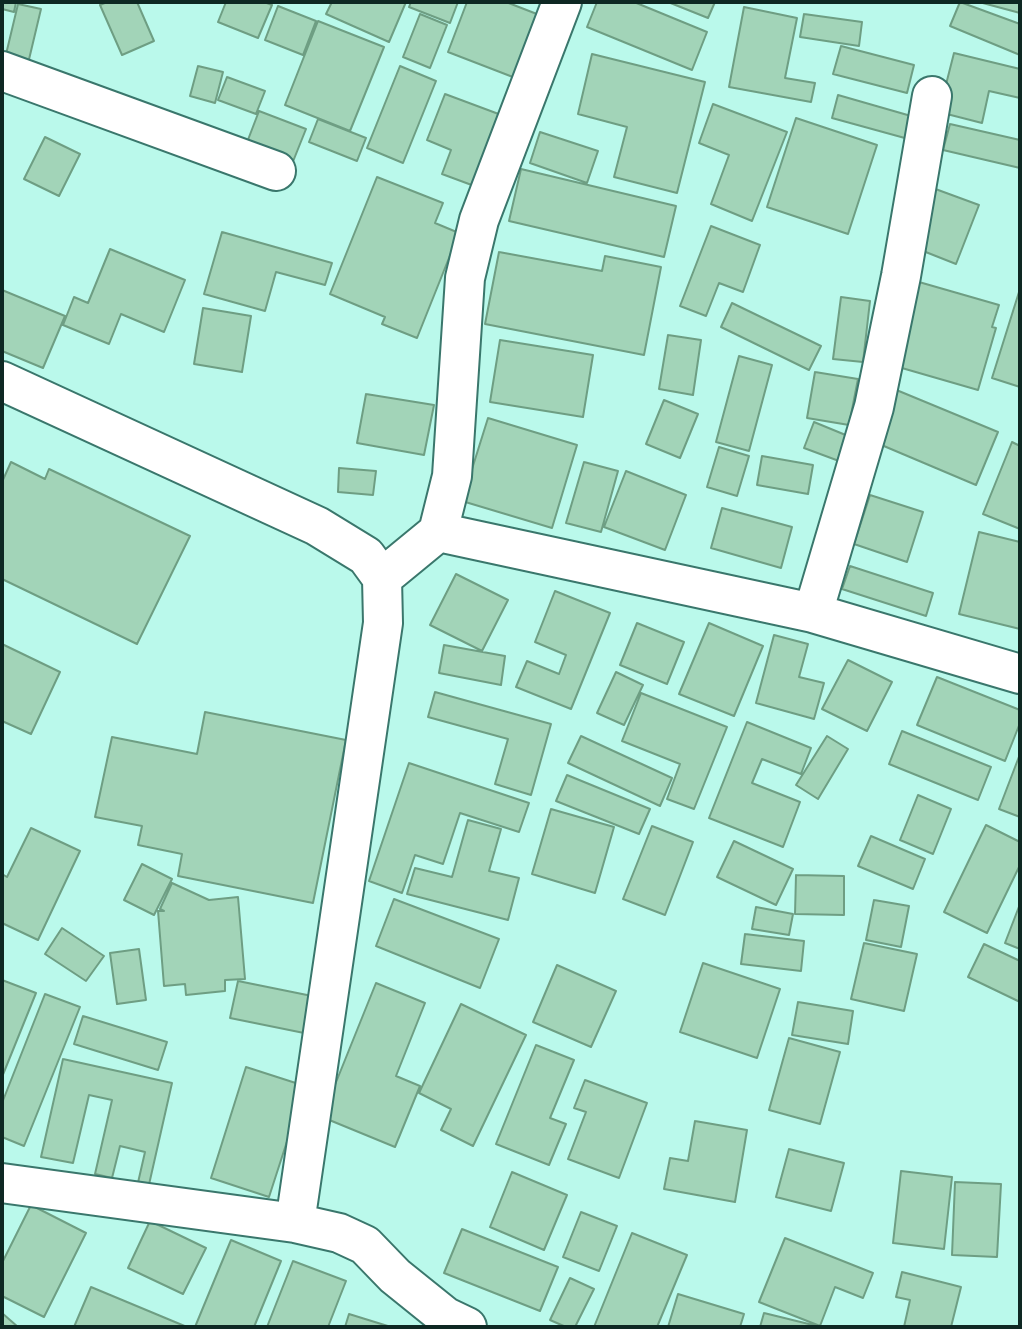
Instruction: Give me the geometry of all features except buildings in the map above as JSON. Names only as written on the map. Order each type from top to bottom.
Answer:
[{"type":"street","points":[[382,578],[438,532],[452,476],[465,278],[479,219],[562,2]]},
{"type":"street","points":[[2,71],[276,171]]},
{"type":"street","points":[[813,613],[874,407],[901,276],[932,96]]},
{"type":"street","points":[[2,381],[317,526],[366,556],[382,578],[383,623],[295,1223]]},
{"type":"street","points":[[438,532],[813,613],[1020,674]]},
{"type":"street","points":[[2,1184],[295,1223],[339,1233],[365,1245],[395,1276],[453,1324]]}]
